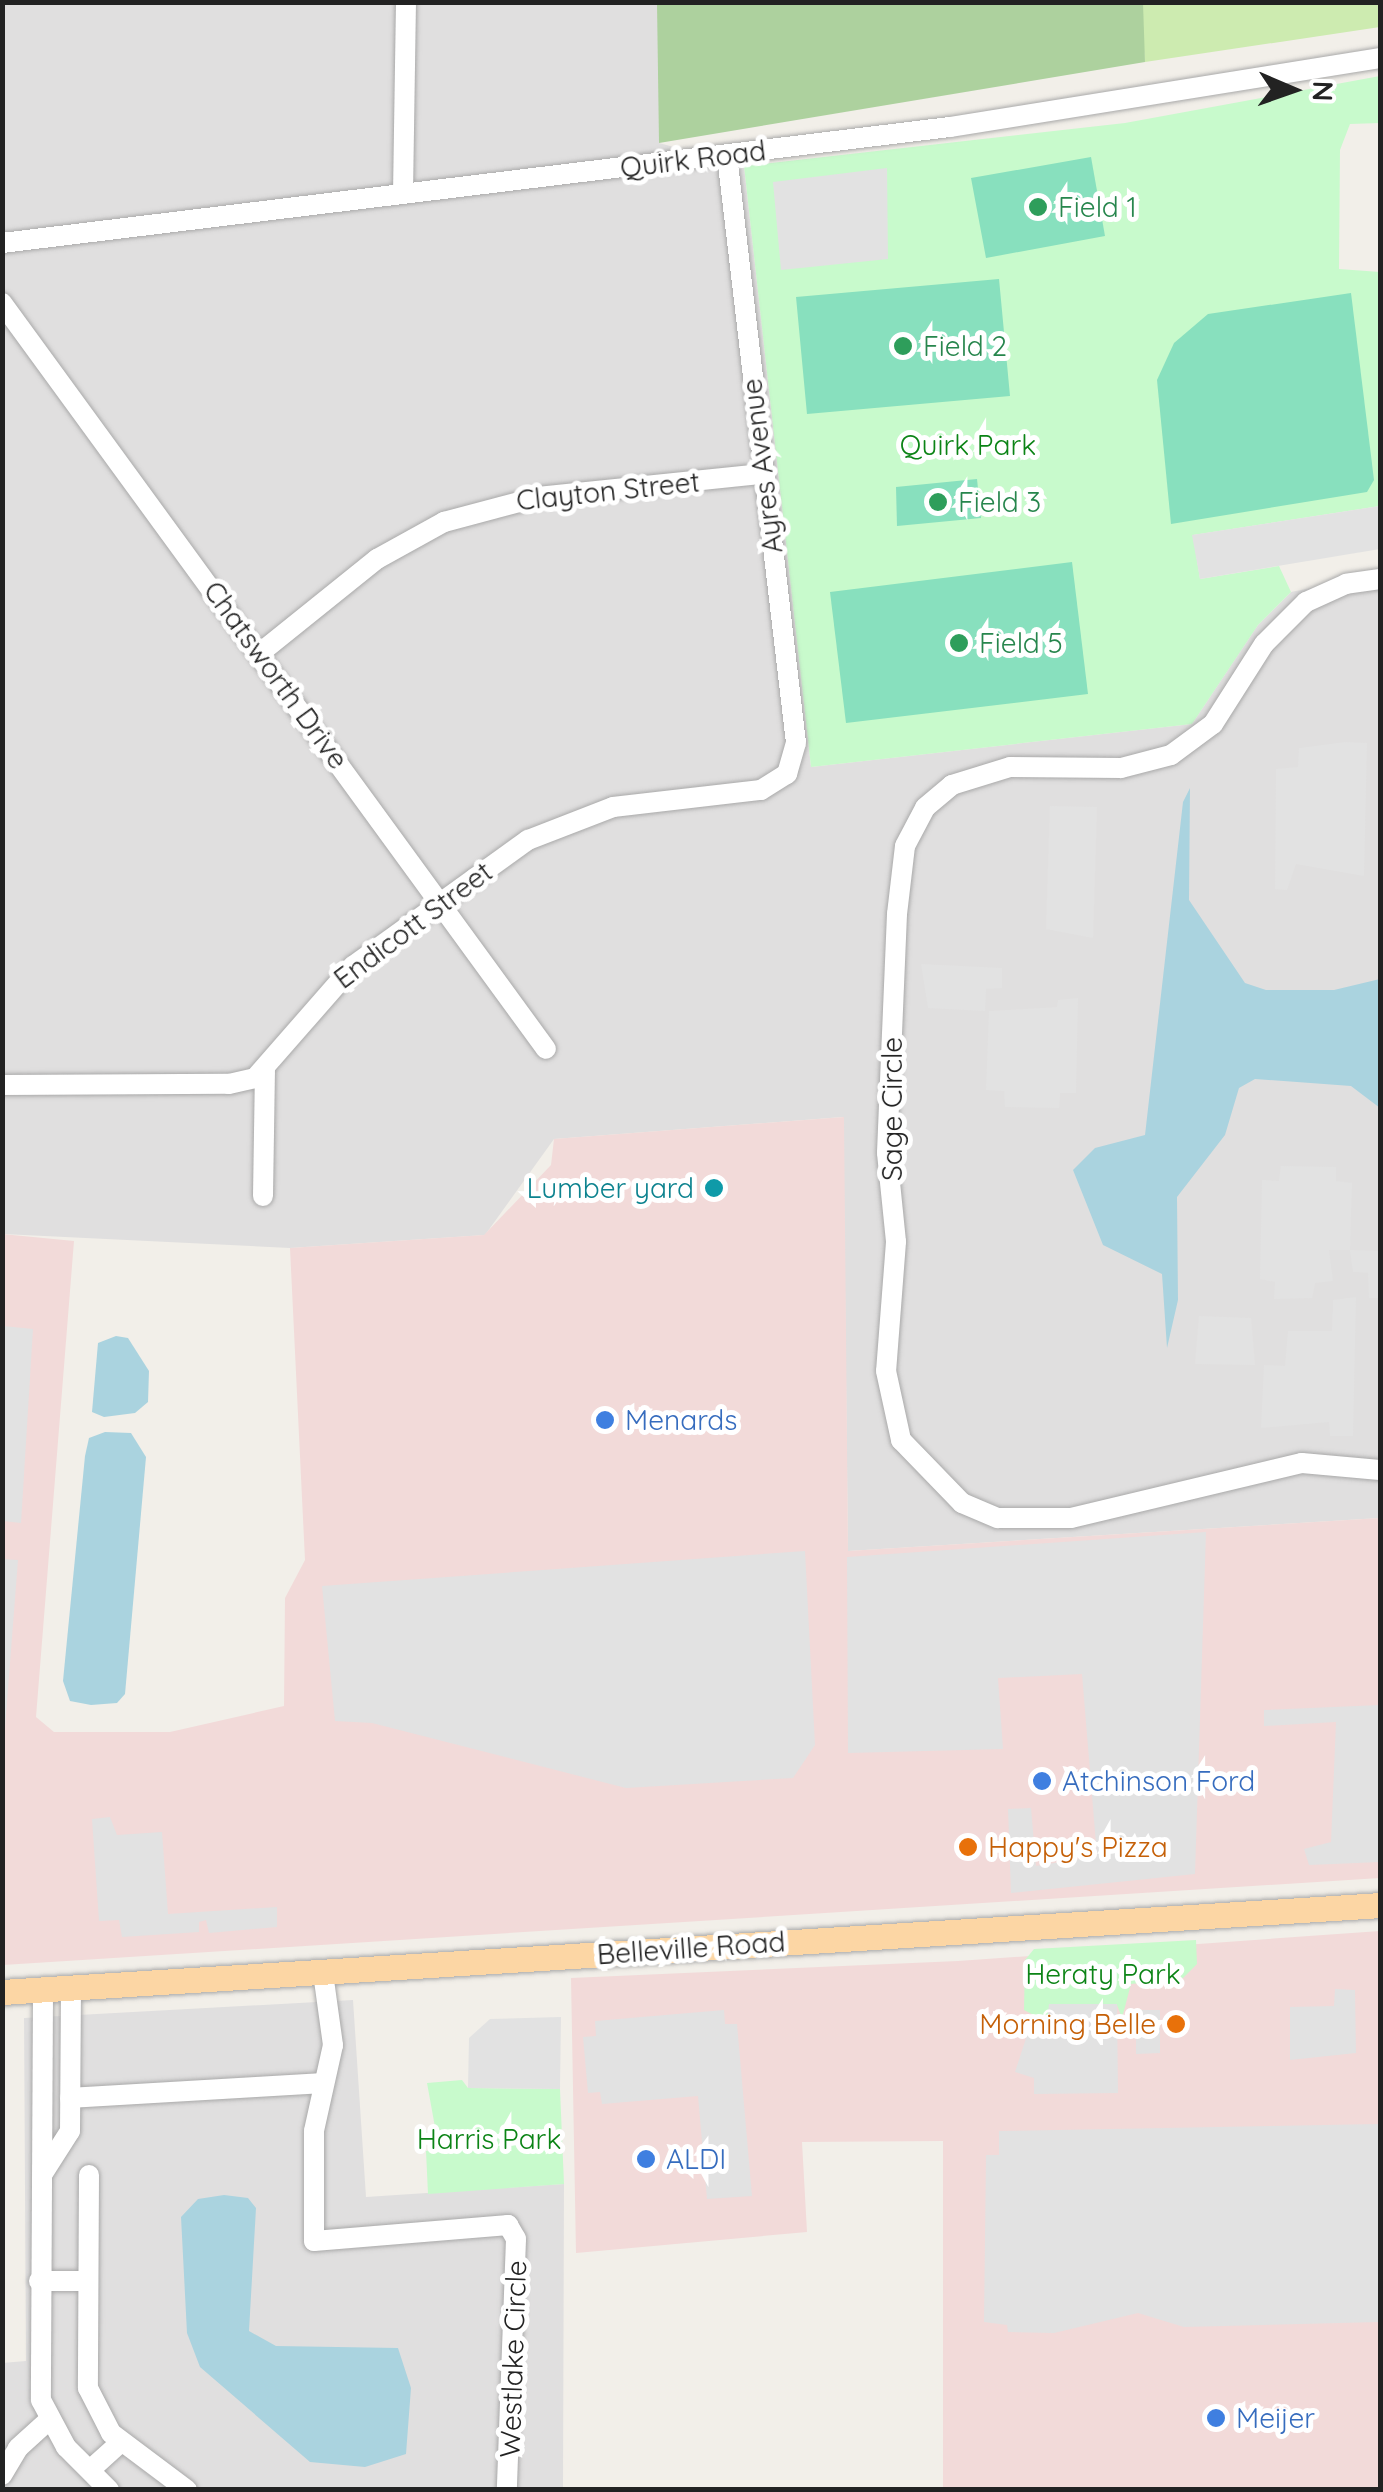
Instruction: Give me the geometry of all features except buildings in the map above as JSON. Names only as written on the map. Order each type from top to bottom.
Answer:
[{"type":"main road","name":"Belleville Road","points":[[2,1992],[1380,1905]]},
{"type":"street","points":[[403,193],[406,2]]},
{"type":"street","name":"Quirk Road","points":[[2,243],[727,156],[1380,58]]},
{"type":"street","name":"Ayres Avenue","points":[[727,156],[796,743],[787,774]]},
{"type":"street","name":"Chatsworth Drive","points":[[2,303],[546,1050]]},
{"type":"street","name":"Clayton Street","points":[[260,653],[377,559],[444,522],[538,497],[762,474]]},
{"type":"street","name":"Sage Circle","points":[[1380,580],[1346,584],[1306,602],[1264,644],[1213,724],[1171,754],[1121,768],[1010,766],[952,784],[925,808],[905,846],[897,914],[887,1152],[896,1242],[886,1370],[901,1440],[962,1503],[998,1518],[1071,1518],[1302,1462],[1380,1470]]},
{"type":"street","name":"Endicott Street","points":[[265,1070],[338,978],[440,900],[528,840],[581,816],[648,800],[762,790],[787,774]]},
{"type":"street","points":[[2,1085],[229,1084],[265,1070],[263,1196]]},
{"type":"street","name":"Westlake Circle","points":[[323,1973],[333,2044],[314,2131],[314,2241],[508,2226],[516,2238],[507,2490]]},
{"type":"street","points":[[41,2177],[70,2131],[71,1990]]},
{"type":"street","points":[[43,1992],[41,2400],[50,2419],[109,2490]]},
{"type":"street","points":[[70,2098],[323,2083]]},
{"type":"street","points":[[89,2175],[85,2280],[88,2388],[101,2421],[122,2442],[187,2490]]},
{"type":"street","points":[[39,2281],[85,2280]]},
{"type":"street","points":[[2,2474],[18,2448],[50,2419]]},
{"type":"street","points":[[90,2470],[122,2442]]},
{"type":"shaded area","points":[[3,3],[668,3],[659,143],[744,166],[811,767],[1192,724],[1258,625],[1291,592],[1380,575],[1380,1518],[848,1551],[843,1117],[554,1139],[485,1235],[290,1248],[3,1234]]},
{"type":"shaded area","points":[[887,168],[888,259],[781,270],[773,182]]},
{"type":"shaded area","points":[[1380,506],[1380,549],[1200,579],[1192,535]]},
{"type":"shaded area","points":[[1367,743],[1364,876],[1296,864],[1287,890],[1275,889],[1276,769],[1298,767],[1299,748]]},
{"type":"shaded area","points":[[1050,806],[1097,807],[1093,938],[1046,929]]},
{"type":"shaded area","points":[[921,964],[1002,968],[1002,988],[986,989],[985,1011],[928,1008]]},
{"type":"shaded area","points":[[1078,998],[1076,1093],[1060,1093],[1059,1108],[1005,1107],[1004,1091],[986,1090],[989,1011],[1057,1007],[1058,1000]]},
{"type":"shaded area","points":[[844,1117],[848,1551],[1380,1518],[1380,1878],[3,1965],[2,1234],[74,1241],[36,1717],[54,1732],[170,1732],[284,1706],[285,1598],[305,1560],[290,1248],[484,1235],[551,1165],[554,1139]]},
{"type":"shaded area","points":[[1281,1166],[1336,1167],[1336,1181],[1352,1183],[1350,1250],[1329,1250],[1333,1281],[1315,1283],[1312,1298],[1274,1299],[1275,1282],[1260,1279],[1262,1180],[1279,1181]]},
{"type":"shaded area","points":[[1350,1250],[1380,1251],[1380,1298],[1369,1298],[1368,1273],[1353,1272]]},
{"type":"shaded area","points":[[1356,1297],[1353,1436],[1330,1436],[1329,1422],[1261,1428],[1264,1365],[1285,1366],[1288,1331],[1332,1331],[1333,1300]]},
{"type":"shaded area","points":[[1199,1316],[1251,1318],[1255,1365],[1195,1364]]},
{"type":"shaded area","points":[[3,1326],[33,1329],[21,1523],[3,1521]]},
{"type":"shaded area","points":[[1206,1532],[1195,1874],[1011,1893],[1008,1809],[1031,1808],[1036,1866],[1097,1856],[1082,1674],[998,1678],[1003,1749],[848,1753],[847,1557]]},
{"type":"shaded area","points":[[805,1551],[815,1745],[793,1778],[626,1788],[372,1723],[335,1721],[322,1586]]},
{"type":"shaded area","points":[[2,1559],[18,1560],[3,1753]]},
{"type":"shaded area","points":[[1380,1705],[1380,1862],[1309,1865],[1304,1849],[1331,1842],[1336,1722],[1264,1726],[1264,1710]]},
{"type":"shaded area","points":[[110,1817],[117,1835],[162,1832],[168,1914],[277,1907],[277,1927],[209,1933],[206,1920],[199,1922],[199,1932],[122,1937],[119,1920],[99,1921],[92,1819]]},
{"type":"shaded area","points":[[1380,1931],[1380,2489],[943,2489],[943,2141],[802,2142],[807,2232],[576,2253],[571,1978],[958,1961]]},
{"type":"shaded area","points":[[1335,1989],[1355,1990],[1356,2053],[1290,2060],[1290,2007],[1334,2006]]},
{"type":"shaded area","points":[[353,2000],[366,2197],[564,2184],[563,2489],[3,2489],[2,2363],[26,2361],[24,2018]]},
{"type":"shaded area","points":[[1049,2004],[1117,2004],[1118,2093],[1034,2094],[1034,2078],[1015,2072],[1033,2017],[1047,2022]]},
{"type":"shaded area","points":[[724,2010],[725,2024],[737,2024],[752,2196],[707,2199],[698,2096],[602,2104],[600,2092],[588,2093],[583,2037],[596,2036],[595,2021]]},
{"type":"shaded area","points":[[1136,2010],[1160,2010],[1160,2053],[1136,2054]]},
{"type":"shaded area","points":[[561,2017],[560,2089],[468,2088],[469,2038],[490,2019]]},
{"type":"shaded area","points":[[1380,2124],[1380,2322],[1184,2327],[1138,2313],[1054,2333],[1008,2332],[1007,2325],[984,2322],[986,2155],[999,2155],[999,2131]]},
{"type":"green space","points":[[657,3],[1143,3],[1145,62],[659,143]]},
{"type":"green space","points":[[1140,3],[1380,3],[1380,27],[1145,62]]},
{"type":"green space","name":"Quirk Park","points":[[1380,76],[1380,123],[1350,124],[1340,150],[1339,269],[1380,272],[1380,506],[1193,535],[1200,579],[1279,566],[1291,592],[1258,625],[1192,724],[811,767],[744,166],[1125,123]]},
{"type":"green space","name":"Field 1","points":[[1091,157],[1105,236],[986,258],[971,178]]},
{"type":"green space","name":"Field 2","points":[[999,279],[1010,396],[807,414],[796,297]]},
{"type":"green space","points":[[1351,293],[1374,480],[1367,492],[1171,524],[1157,380],[1174,343],[1208,314]]},
{"type":"green space","name":"Field 3","points":[[977,479],[981,518],[897,526],[896,487]]},
{"type":"green space","name":"Field 5","points":[[1072,562],[1088,694],[846,723],[830,592]]},
{"type":"green space","name":"Heraty Park","points":[[1196,1940],[1197,1964],[1183,1978],[1131,1984],[1122,2018],[1117,2005],[1047,2022],[1024,2010],[1025,1960],[1034,1949]]},
{"type":"green space","name":"Harris Park","points":[[462,2080],[468,2088],[560,2089],[564,2184],[428,2194],[426,2151],[439,2149],[427,2083]]},
{"type":"water","points":[[1190,788],[1189,900],[1245,983],[1266,990],[1334,990],[1380,979],[1380,1108],[1351,1086],[1255,1079],[1239,1088],[1225,1135],[1177,1197],[1178,1300],[1167,1348],[1162,1274],[1103,1245],[1073,1170],[1095,1148],[1145,1135],[1183,802]]},
{"type":"water","points":[[116,1336],[128,1338],[149,1371],[148,1402],[135,1413],[104,1417],[92,1412],[98,1343]]},
{"type":"water","points":[[105,1432],[131,1433],[146,1457],[125,1694],[117,1703],[91,1705],[70,1701],[63,1681],[85,1456],[89,1438]]},
{"type":"water","points":[[224,2195],[248,2198],[256,2208],[249,2331],[276,2346],[398,2348],[411,2388],[406,2454],[365,2467],[310,2462],[200,2367],[187,2333],[181,2217],[198,2199]]},
{"type":"place","name":"Field 1","points":[[1038,207]]},
{"type":"place","name":"Field 2","points":[[903,346]]},
{"type":"place","name":"Field 3","points":[[938,502]]},
{"type":"place","name":"Field 5","points":[[959,643]]},
{"type":"place","name":"Lumber yard","points":[[714,1188]]},
{"type":"place","name":"Menards","points":[[605,1420]]},
{"type":"place","name":"Atchinson Ford","points":[[1042,1781]]},
{"type":"place","name":"Happy's Pizza","points":[[968,1847]]},
{"type":"place","name":"Morning Belle","points":[[1176,2024]]},
{"type":"place","name":"ALDI","points":[[646,2159]]},
{"type":"place","name":"Meijer","points":[[1216,2418]]}]
